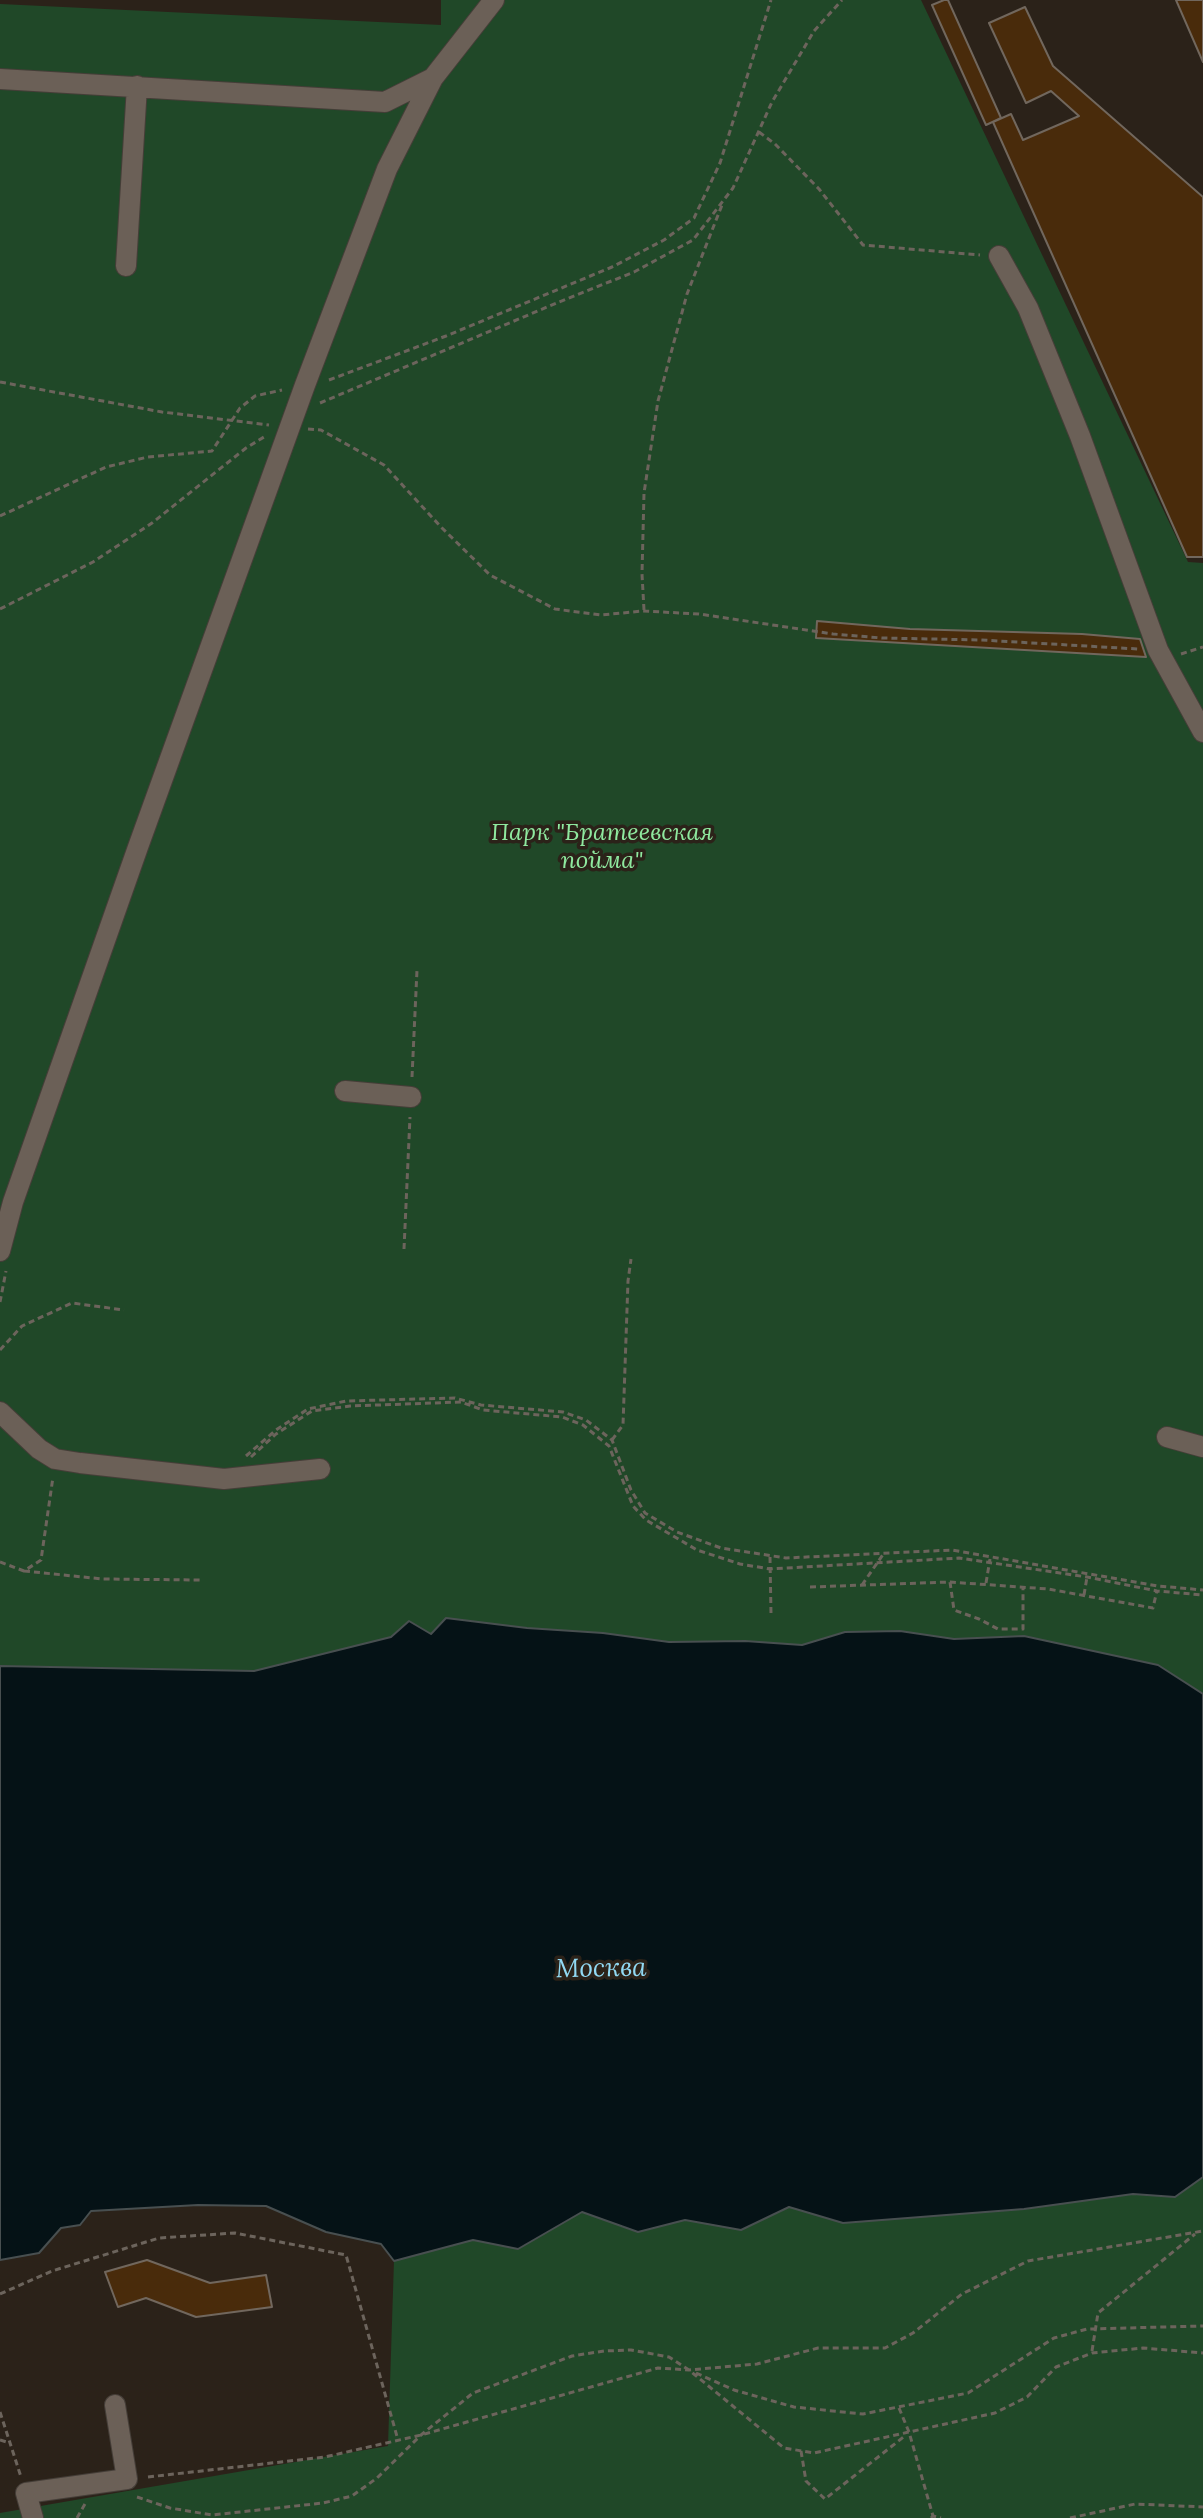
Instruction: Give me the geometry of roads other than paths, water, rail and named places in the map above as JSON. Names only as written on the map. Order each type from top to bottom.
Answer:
[{"type":"lane","points":[[0,1251],[33,1144],[305,385],[387,169],[433,78],[494,0]]},
{"type":"lane","points":[[0,79],[385,102],[433,78]]},
{"type":"lane","points":[[126,266],[137,86]]},
{"type":"lane","points":[[999,256],[1028,308],[1074,422],[1158,650],[1203,732]]},
{"type":"lane","points":[[345,1091],[411,1097]]},
{"type":"lane","points":[[0,1412],[39,1449],[55,1459],[227,1479],[320,1469]]},
{"type":"lane","points":[[1167,1437],[1203,1447]]},
{"type":"lane","points":[[33,2518],[26,2493],[127,2479],[115,2405]]},
{"type":"water","name":"Москва","points":[[446,1618],[669,1642],[745,1641],[802,1645],[845,1632],[900,1631],[954,1639],[1024,1636],[1158,1665],[1203,1694],[1203,2177],[1175,2197],[1133,2194],[1024,2209],[843,2223],[789,2207],[741,2230],[685,2220],[638,2232],[582,2212],[518,2249],[473,2240],[394,2261],[381,2244],[326,2232],[266,2206],[198,2205],[91,2211],[80,2225],[61,2228],[39,2253],[0,2260],[0,1666],[254,1671],[391,1637],[409,1621],[431,1634]]},
{"type":"park label","name":"Парк \"Братеевская пойма\"","points":[[602,847]]}]
